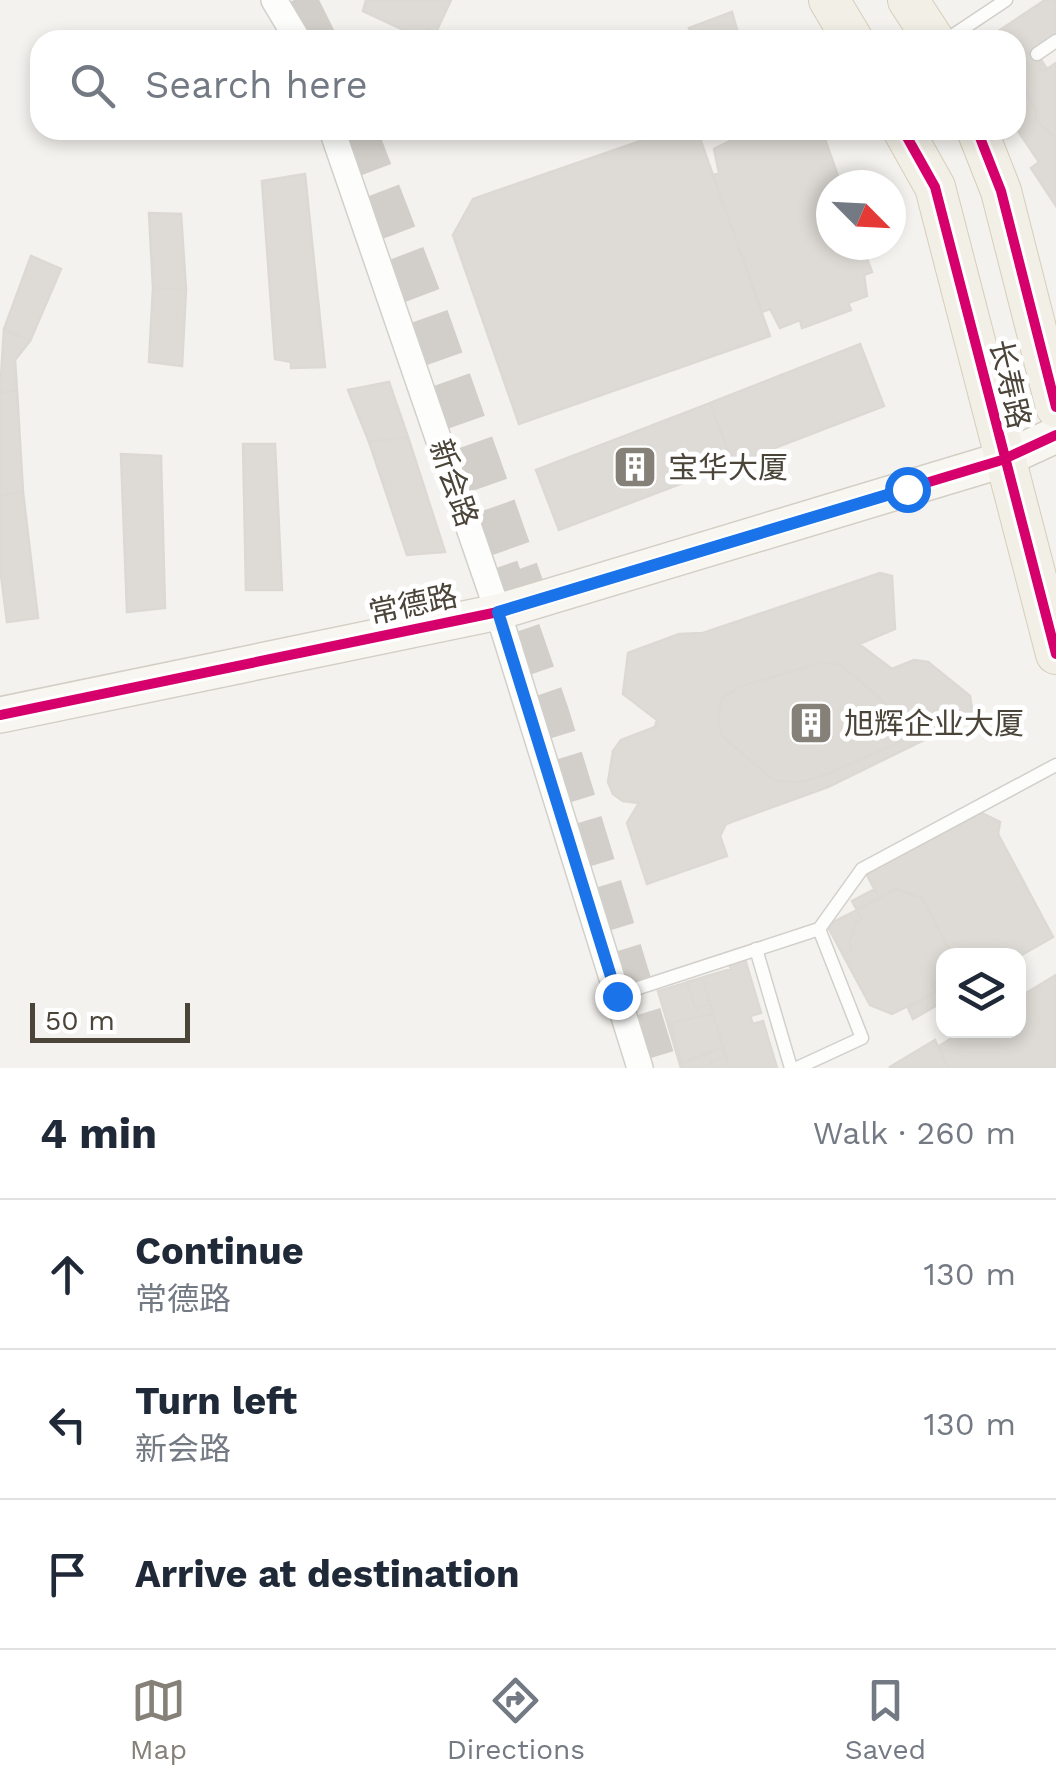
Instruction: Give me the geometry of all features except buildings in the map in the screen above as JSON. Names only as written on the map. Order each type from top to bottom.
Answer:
[{"type":"main road","points":[[829,0],[847,30]]},
{"type":"main road","points":[[908,0],[928,30]]},
{"type":"main road","name":"长寿路","points":[[909,140],[936,187],[1002,460],[1056,654]]},
{"type":"main road","name":"长寿路","points":[[981,140],[1001,191],[1056,407]]},
{"type":"main road","name":"常德路","points":[[0,715],[498,612],[1002,460],[1056,435]]},
{"type":"street","points":[[274,0],[292,30]]},
{"type":"street","name":"新会路","points":[[335,140],[498,612],[640,1068]]},
{"type":"lane","points":[[961,30],[1006,0]]},
{"type":"lane","points":[[1037,54],[1056,41]]},
{"type":"lane","points":[[617,996],[818,928],[862,869],[1056,765]]},
{"type":"lane","points":[[756,949],[794,1068],[862,1038],[818,928]]},
{"type":"tunnel","points":[[294,0],[309,30]]},
{"type":"tunnel","points":[[358,140],[425,314],[524,594]]},
{"type":"tunnel","points":[[496,568],[547,715],[655,1068]]},
{"type":"cycle path","points":[[909,140],[935,187],[1056,654]]},
{"type":"cycle path","points":[[981,140],[1001,191],[1056,407]]},
{"type":"cycle path","points":[[0,715],[498,612],[1002,460],[1056,435]]},
{"type":"place","name":"宝华大厦","points":[[635,467]]},
{"type":"place","name":"旭辉企业大厦","points":[[811,723]]},
{"type":"route","points":[[617,996],[498,612],[907,489]]}]
